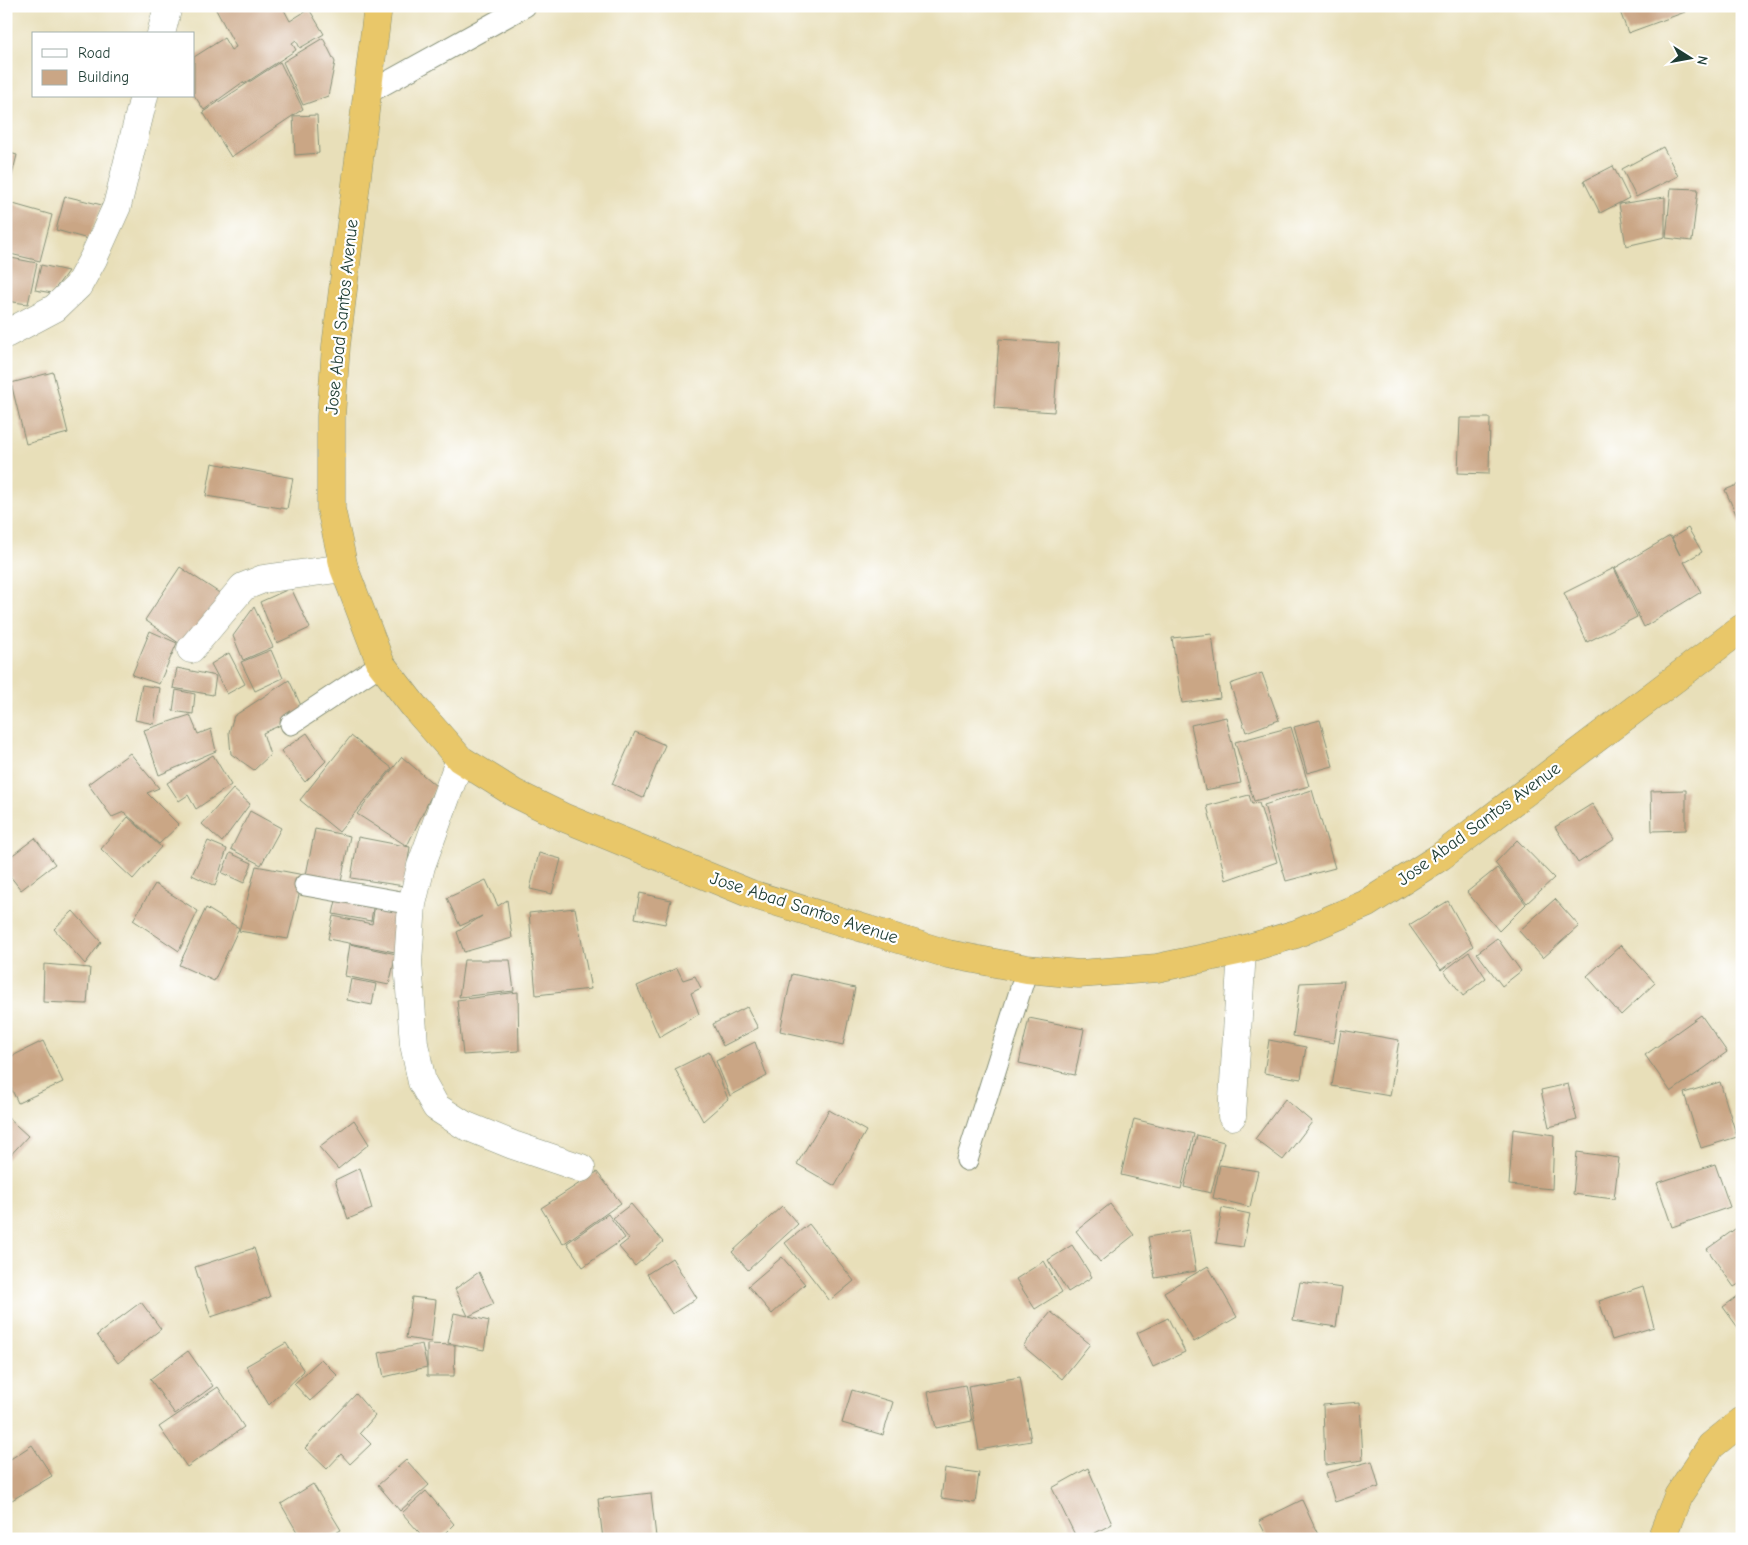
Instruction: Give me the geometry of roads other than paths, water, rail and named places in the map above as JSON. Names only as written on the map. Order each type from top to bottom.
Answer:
[{"type":"highway","name":"Jose Abad Santos Avenue","points":[[378,6],[336,346],[331,416],[331,510],[344,568],[381,664],[416,709],[460,759],[514,794],[564,818],[751,894],[948,954],[1027,969],[1079,974],[1157,968],[1242,950],[1296,934],[1366,904],[1440,857],[1742,628]]},
{"type":"highway","points":[[1661,1539],[1678,1496],[1707,1453],[1712,1446],[1742,1421]]},
{"type":"street","points":[[161,32],[168,6]]},
{"type":"street","points":[[6,334],[55,308],[78,286],[93,259],[117,206],[144,98]]},
{"type":"street","points":[[191,649],[244,587],[264,579],[344,568]]},
{"type":"street","points":[[460,759],[421,866],[412,904],[408,962],[414,1044],[422,1082],[436,1107],[464,1125],[581,1168]]},
{"type":"street","points":[[1232,1116],[1242,950]]},
{"type":"lane","points":[[368,93],[525,6]]},
{"type":"lane","points":[[291,724],[381,664]]},
{"type":"lane","points":[[305,885],[412,904]]},
{"type":"lane","points":[[967,1160],[1027,969]]}]
